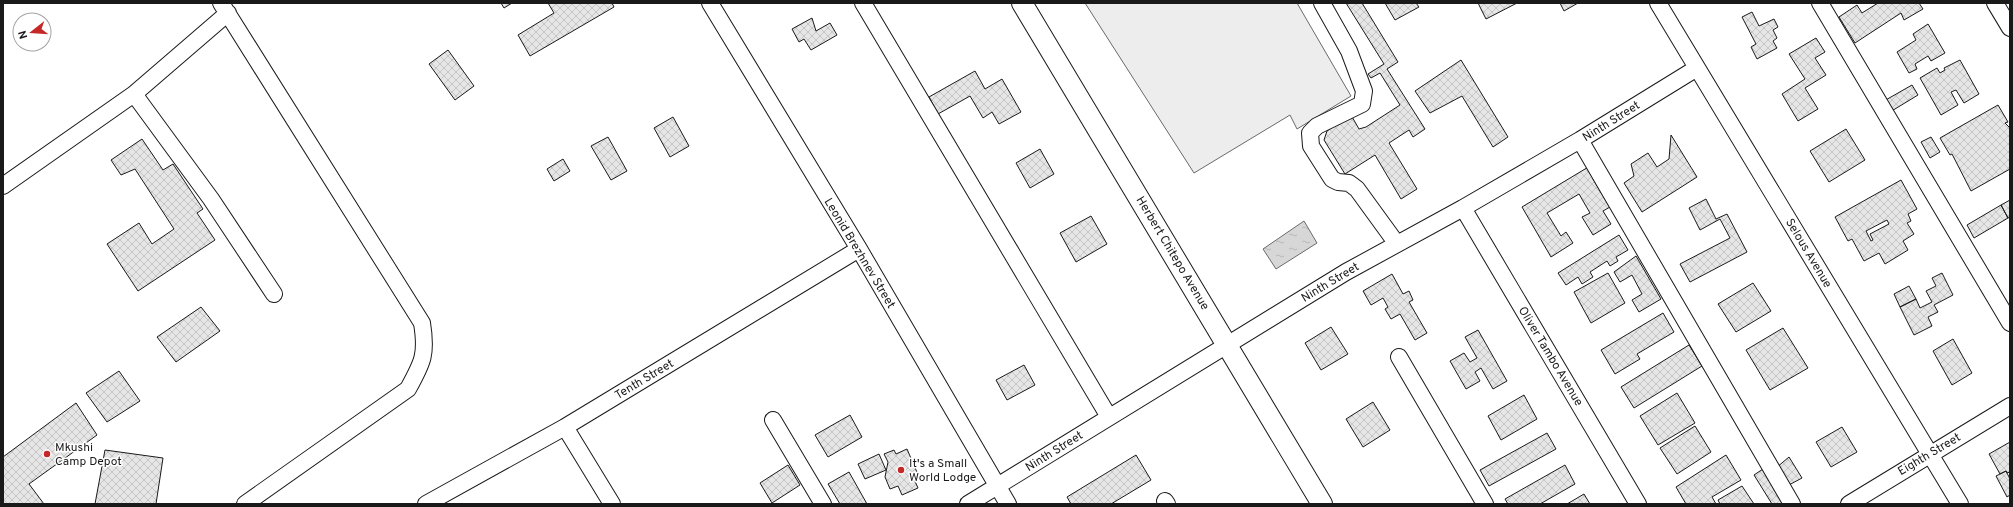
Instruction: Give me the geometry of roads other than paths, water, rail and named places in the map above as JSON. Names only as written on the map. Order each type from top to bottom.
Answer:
[{"type":"main road","name":"Herbert Chitepo Avenue","points":[[1022,3],[1322,504]]},
{"type":"street","name":"Leonid Brezhnev Street","points":[[710,3],[859,250],[1008,504]]},
{"type":"street","points":[[863,3],[1109,417]]},
{"type":"street","points":[[1322,3],[1349,51],[1364,91],[1362,104],[1317,126],[1310,133],[1311,146],[1332,179],[1338,182],[1349,183],[1357,189],[1397,244]]},
{"type":"street","name":"Selous Avenue","points":[[1658,3],[1960,504]]},
{"type":"street","points":[[1820,3],[2010,323]]},
{"type":"street","points":[[1995,3],[2010,28]]},
{"type":"street","points":[[3,186],[134,94],[224,8],[422,323],[425,344],[422,364],[408,389],[245,504]]},
{"type":"street","name":"Ninth Street","points":[[968,504],[1346,272],[1463,208],[1580,140],[1697,68]]},
{"type":"street","points":[[134,94],[210,199],[274,294]]},
{"type":"street","points":[[1580,140],[1792,504]]},
{"type":"street","name":"Oliver Tambo Avenue","points":[[1463,208],[1638,504]]},
{"type":"street","name":"Tenth Street","points":[[426,504],[565,426],[859,250]]},
{"type":"street","points":[[1399,357],[1485,504]]},
{"type":"street","name":"Eighth Street","points":[[1849,504],[1930,453],[2010,406]]},
{"type":"street","points":[[773,420],[823,504]]},
{"type":"street","points":[[565,426],[612,504]]},
{"type":"water","points":[[1304,221],[1317,243],[1276,269],[1263,249]]},
{"type":"place","name":"Mkushi Camp Depot","points":[[47,454]]},
{"type":"place","name":"It's a Small World Lodge","points":[[901,470]]}]
